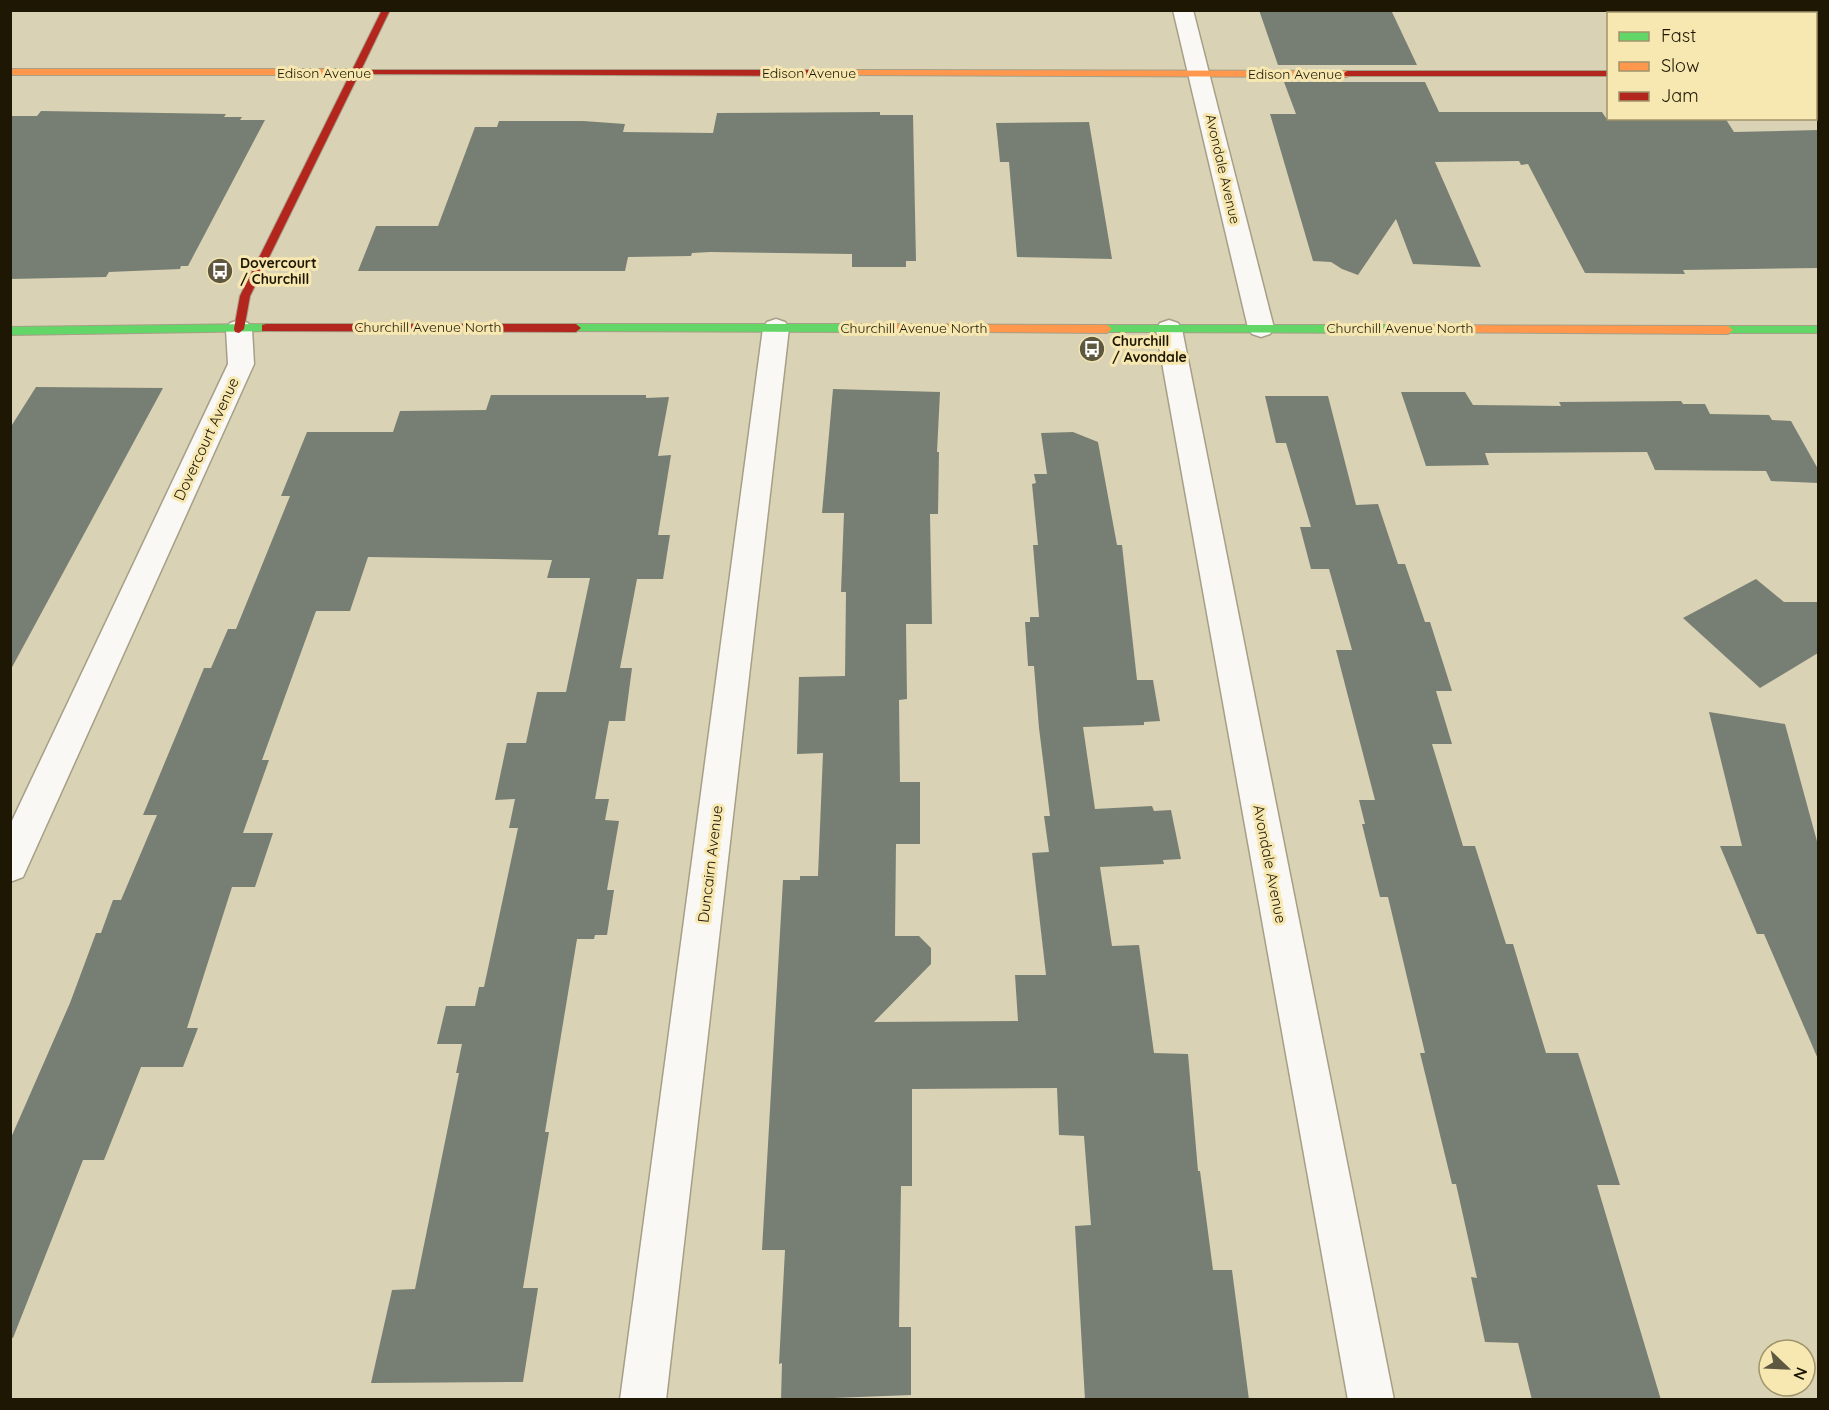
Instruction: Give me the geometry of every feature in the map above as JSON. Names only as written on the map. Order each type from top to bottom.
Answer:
[{"type":"street","name":"Dovercourt Avenue","points":[[10,865],[241,364],[239,328],[245,296],[386,10]]},
{"type":"street","name":"Avondale Avenue","points":[[1184,10],[1261,328]]},
{"type":"street","name":"Edison Avenue","points":[[10,72],[1607,74]]},
{"type":"street","name":"Churchill Avenue North","points":[[10,331],[239,328],[1818,330]]},
{"type":"street","name":"Duncairn Avenue","points":[[644,1400],[776,328]]},
{"type":"street","name":"Avondale Avenue","points":[[1169,329],[1371,1400]]},
{"type":"building","points":[[1259,10],[1391,10],[1417,65],[1278,65]]},
{"type":"building","points":[[1284,82],[1425,82],[1439,112],[1602,112],[1607,120],[1726,120],[1734,132],[1818,130],[1818,268],[1683,270],[1685,274],[1585,273],[1528,164],[1521,165],[1519,161],[1435,162],[1481,267],[1413,264],[1396,219],[1358,275],[1331,262],[1313,261],[1270,114],[1296,114]]},
{"type":"building","points":[[41,111],[226,114],[224,117],[242,117],[240,120],[265,120],[188,266],[181,266],[180,269],[109,272],[106,277],[10,279],[10,116],[37,116]]},
{"type":"building","points":[[880,112],[880,115],[913,115],[916,261],[906,261],[906,267],[852,267],[852,254],[710,252],[692,253],[691,256],[628,257],[625,271],[358,271],[376,226],[438,226],[475,127],[497,127],[499,121],[583,121],[625,124],[623,132],[713,133],[717,113]]},
{"type":"building","points":[[1089,122],[1112,259],[1017,257],[1009,162],[1000,162],[996,123]]},
{"type":"building","points":[[36,387],[163,388],[10,671],[10,428]]},
{"type":"building","points":[[833,389],[940,392],[937,452],[939,452],[938,514],[930,514],[932,624],[906,624],[907,699],[899,700],[900,782],[920,782],[920,844],[896,844],[895,936],[919,936],[931,948],[931,964],[874,1022],[1018,1021],[1015,975],[1046,975],[1032,853],[1049,852],[1044,816],[1050,816],[1034,666],[1028,666],[1025,622],[1030,622],[1030,617],[1039,617],[1033,545],[1038,545],[1032,484],[1036,483],[1034,474],[1047,474],[1041,433],[1073,432],[1098,442],[1117,545],[1122,545],[1137,680],[1153,680],[1160,721],[1144,722],[1144,725],[1083,727],[1095,809],[1152,806],[1154,811],[1171,810],[1181,859],[1163,860],[1164,864],[1100,867],[1112,946],[1139,945],[1154,1053],[1188,1054],[1198,1171],[1200,1171],[1213,1270],[1232,1270],[1249,1400],[1085,1400],[1075,1226],[1091,1225],[1084,1136],[1059,1135],[1057,1088],[912,1089],[912,1186],[901,1186],[899,1327],[911,1327],[911,1395],[781,1400],[782,1363],[779,1364],[785,1250],[762,1250],[783,880],[800,880],[800,876],[818,876],[823,753],[797,754],[799,677],[845,676],[846,592],[841,592],[844,513],[822,513]]},
{"type":"building","points":[[1401,392],[1465,392],[1473,405],[1561,406],[1559,402],[1681,401],[1683,404],[1705,404],[1710,414],[1769,415],[1772,420],[1791,421],[1818,469],[1818,483],[1771,481],[1766,471],[1655,470],[1647,452],[1485,453],[1489,465],[1426,466]]},
{"type":"building","points":[[491,395],[669,397],[658,456],[671,455],[658,535],[670,535],[663,579],[637,579],[620,668],[632,668],[625,721],[609,721],[595,799],[609,799],[605,820],[619,821],[607,890],[614,890],[607,935],[595,935],[594,939],[577,939],[545,1132],[549,1132],[523,1288],[538,1288],[523,1382],[371,1383],[392,1290],[415,1289],[459,1073],[456,1073],[462,1044],[437,1044],[446,1006],[475,1006],[479,987],[484,987],[518,828],[509,828],[515,799],[495,800],[507,743],[526,743],[537,692],[566,692],[590,578],[547,578],[552,560],[368,557],[350,611],[316,611],[262,760],[269,760],[243,833],[273,833],[255,887],[232,887],[187,1028],[198,1028],[183,1067],[141,1067],[104,1160],[83,1160],[13,1338],[10,1337],[10,1140],[70,1003],[96,933],[101,933],[113,900],[121,900],[157,815],[143,815],[204,668],[211,668],[228,629],[236,629],[290,496],[281,496],[307,432],[393,432],[400,411],[486,410]]},
{"type":"building","points":[[1265,396],[1328,396],[1356,505],[1378,504],[1398,564],[1405,564],[1425,622],[1430,622],[1452,691],[1436,691],[1452,744],[1432,744],[1463,846],[1475,846],[1506,944],[1513,944],[1546,1053],[1578,1053],[1620,1185],[1597,1185],[1661,1400],[1532,1400],[1518,1343],[1485,1342],[1471,1277],[1477,1278],[1456,1184],[1452,1184],[1420,1053],[1425,1053],[1388,897],[1380,897],[1362,824],[1365,824],[1359,800],[1375,800],[1336,650],[1352,650],[1329,569],[1311,569],[1300,527],[1311,527],[1286,443],[1276,443]]},
{"type":"building","points":[[1756,579],[1784,602],[1818,602],[1818,653],[1760,688],[1683,618]]},
{"type":"building","points":[[1709,712],[1785,724],[1818,845],[1818,1059],[1764,934],[1757,934],[1720,846],[1742,846]]},
{"type":"traffic: fast","points":[[10,331],[266,328]]},
{"type":"traffic: fast","points":[[576,328],[857,328]]},
{"type":"traffic: fast","points":[[1107,329],[1390,329]]},
{"type":"traffic: fast","points":[[1728,330],[1818,330]]},
{"type":"traffic: slow","points":[[10,72],[362,72]]},
{"type":"traffic: slow","points":[[855,73],[1347,74]]},
{"type":"traffic: slow","points":[[857,328],[1107,329]]},
{"type":"traffic: slow","points":[[1390,329],[1728,330]]},
{"type":"traffic: jam","points":[[239,329],[245,296],[386,10]]},
{"type":"traffic: jam","points":[[362,72],[855,73]]},
{"type":"traffic: jam","points":[[1347,74],[1607,74]]},
{"type":"traffic: jam","points":[[266,328],[576,328]]},
{"type":"place","name":"Dovercourt / Churchill","points":[[220,271]]},
{"type":"place","name":"Churchill / Avondale","points":[[1092,349]]}]
